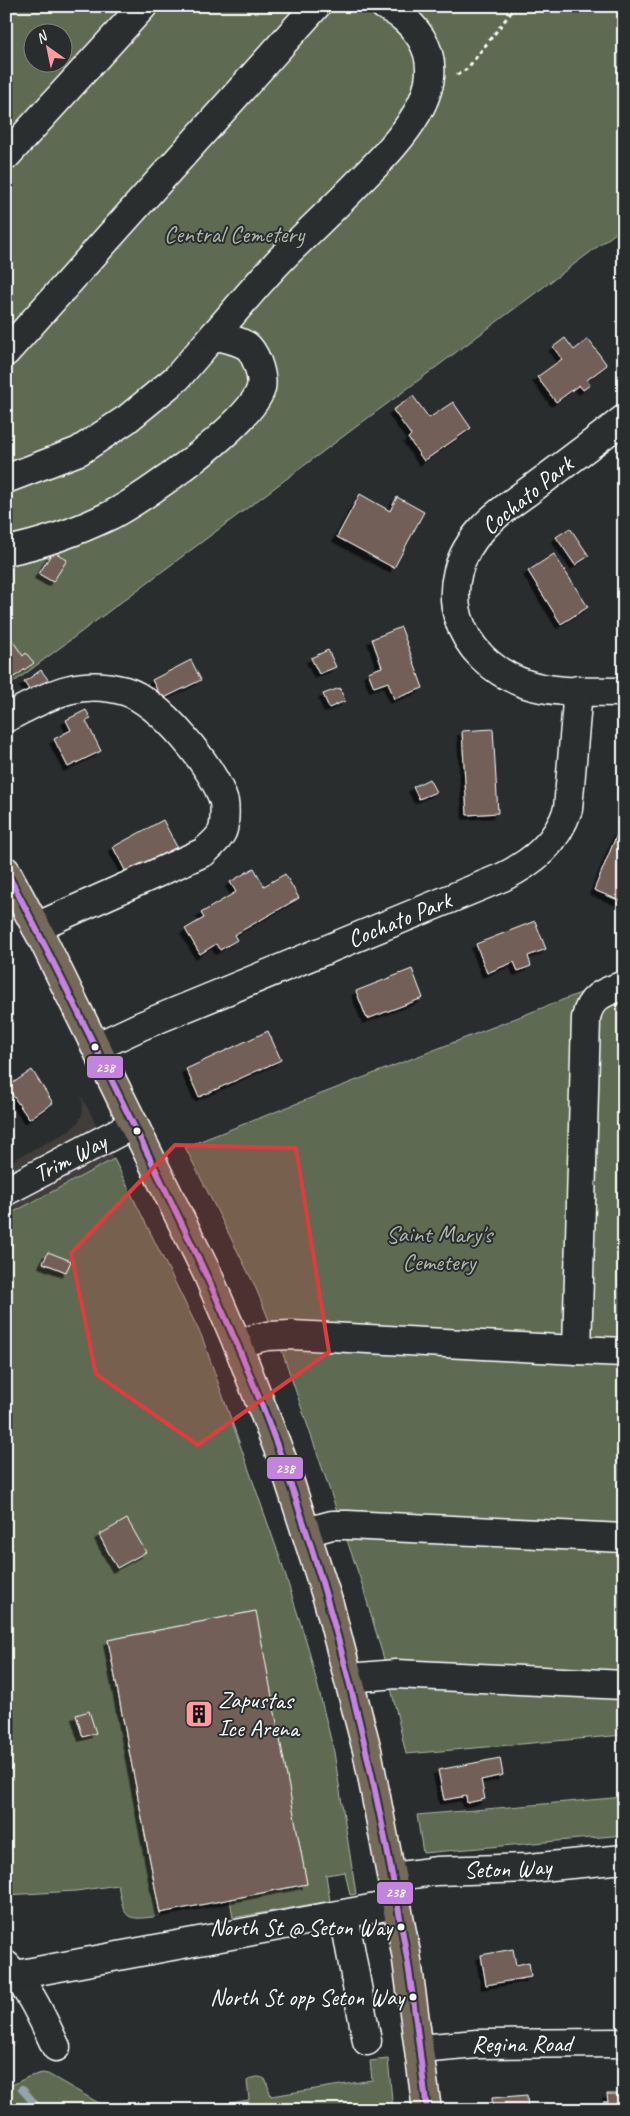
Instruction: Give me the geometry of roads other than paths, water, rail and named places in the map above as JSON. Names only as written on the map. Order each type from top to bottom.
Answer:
[{"type":"main road","points":[[6,871],[36,927],[208,1273],[284,1464],[349,1678],[374,1781],[406,1953],[427,2110]]},
{"type":"street","points":[[6,156],[144,6]]},
{"type":"street","points":[[6,479],[79,452],[127,419],[177,378],[279,261],[396,144],[414,118],[427,91],[430,69],[426,46],[415,29],[402,14],[385,6]]},
{"type":"street","points":[[6,352],[303,12]]},
{"type":"street","points":[[6,551],[64,535],[112,514],[190,463],[247,410],[261,387],[261,372],[256,359],[247,346],[214,335]]},
{"type":"street","name":"Cochato Park","points":[[624,420],[483,527],[465,552],[455,585],[454,598],[460,624],[475,650],[498,671],[526,684],[540,688],[624,692]]},
{"type":"street","points":[[6,718],[67,688],[95,687],[126,691],[162,714],[206,765],[224,803],[222,833],[204,852],[36,927]]},
{"type":"street","name":"Cochato Park","points":[[96,1047],[141,1026],[503,877],[533,860],[555,837],[564,824],[568,809],[578,690]]},
{"type":"street","points":[[577,1350],[586,1018],[589,1007],[595,998],[624,985]]},
{"type":"street","name":"Trim Way","points":[[6,1191],[134,1124]]},
{"type":"street","points":[[237,1343],[267,1336],[292,1335],[624,1352]]},
{"type":"street","points":[[306,1532],[332,1526],[347,1525],[624,1538]]},
{"type":"street","points":[[349,1678],[396,1674],[624,1685]]},
{"type":"street","name":"Seton Way","points":[[392,1877],[436,1871],[529,1868],[624,1859]]},
{"type":"street","points":[[56,2047],[29,1993],[11,1970],[344,1915],[397,1904]]},
{"type":"street","points":[[344,1915],[367,2041]]},
{"type":"street","name":"Regina Road","points":[[420,2049],[477,2044],[624,2043]]},
{"type":"waterway","points":[[22,2089],[40,2110]]},
{"type":"place","name":"Zapustas Ice Arena","points":[[199,1714]]},
{"type":"place","name":"North St @ Seton Way","points":[[401,1927]]},
{"type":"place","name":"North St opp Seton Way","points":[[413,1997]]},
{"type":"park label","name":"Central Cemetery","points":[[234,234]]},
{"type":"park label","name":"Saint Mary's Cemetery","points":[[439,1248]]}]
